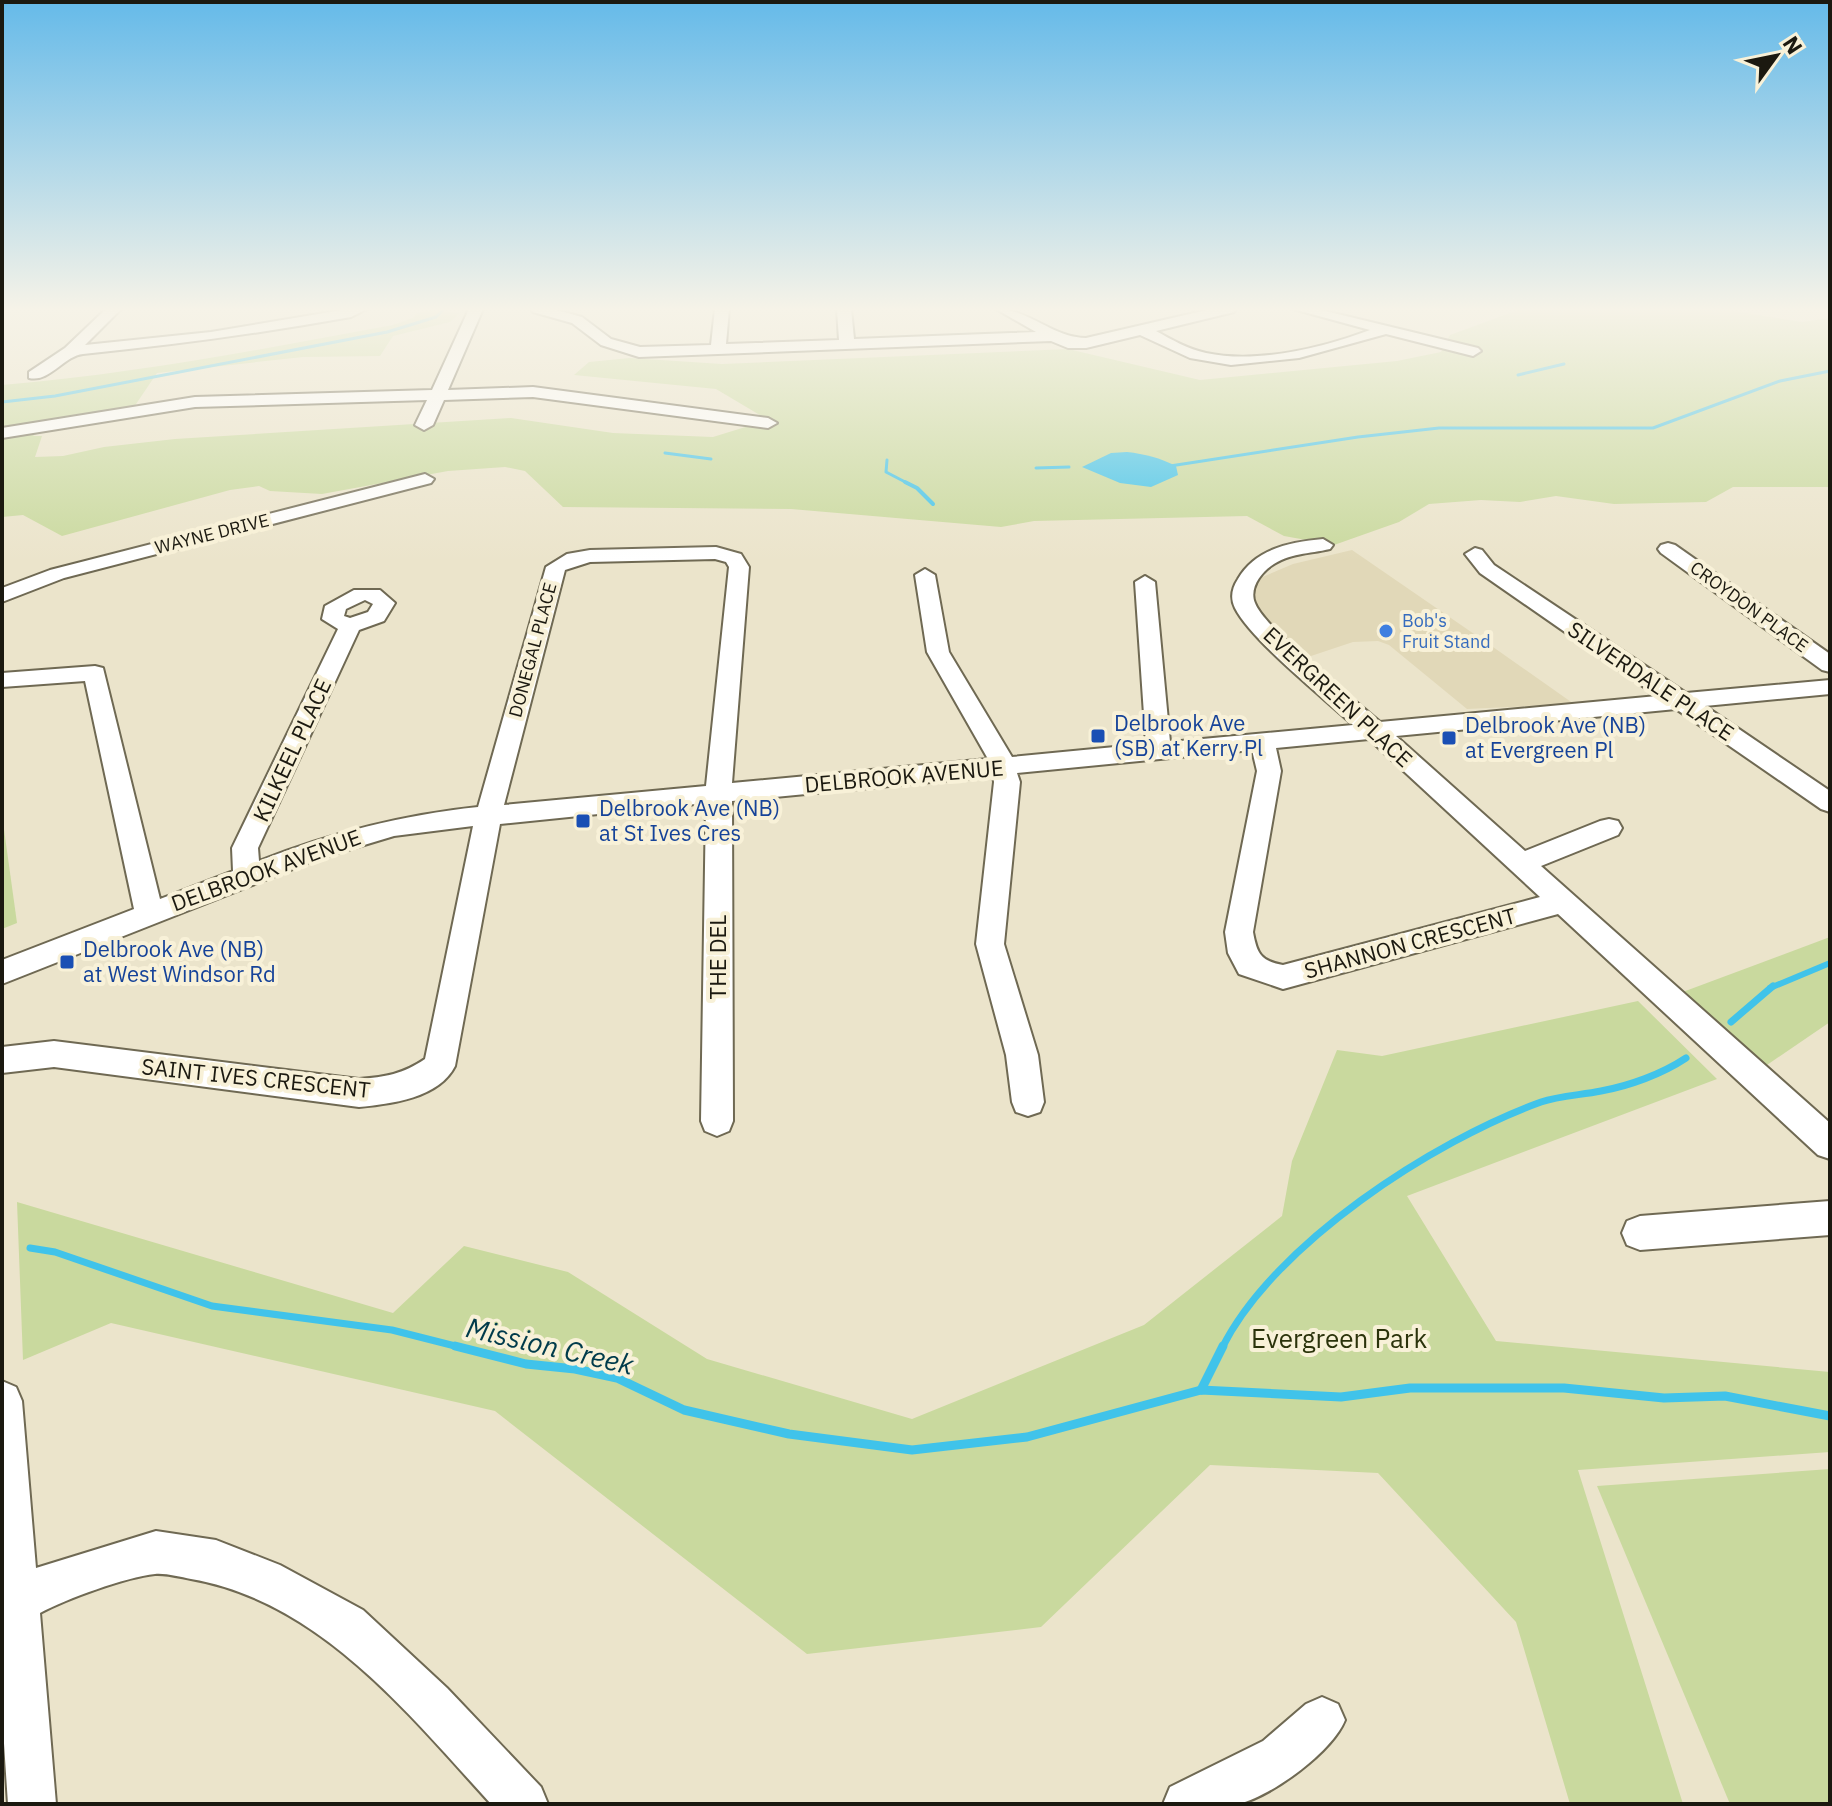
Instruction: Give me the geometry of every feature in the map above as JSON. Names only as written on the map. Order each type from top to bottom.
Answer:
[{"type":"street","points":[[2,433],[195,402],[492,393]]},
{"type":"street","points":[[543,393],[768,423]]},
{"type":"street","points":[[424,425],[437,395]]},
{"type":"street","name":"WAYNE DRIVE","points":[[2,596],[57,574],[425,479]]},
{"type":"street","name":"EVERGREEN PLACE","points":[[1323,545],[1281,552],[1263,562],[1245,580],[1242,594],[1245,607],[1270,636],[1374,732],[1830,1144]]},
{"type":"street","name":"CROYDON PLACE","points":[[1668,549],[1830,665]]},
{"type":"street","name":"DONEGAL PLACE","points":[[490,814],[556,567],[574,558],[590,556],[716,553],[734,558],[739,567],[718,794]]},
{"type":"street","name":"SILVERDALE PLACE","points":[[1475,554],[1487,569],[1830,803]]},
{"type":"street","points":[[925,575],[938,652],[1004,767],[1007,782],[990,944],[1022,1055],[1028,1102]]},
{"type":"street","points":[[1145,582],[1157,740],[1161,751]]},
{"type":"street","name":"KILKEEL PLACE","points":[[247,875],[245,848],[350,626]]},
{"type":"street","points":[[2,680],[95,673],[149,912]]},
{"type":"street","name":"DELBROOK AVENUE","points":[[2,972],[247,875],[312,851],[394,827],[490,814],[1830,687]]},
{"type":"street","name":"SHANNON CRESCENT","points":[[1262,742],[1269,771],[1239,932],[1242,958],[1255,971],[1283,977],[1562,902]]},
{"type":"street","name":"THE DEL","points":[[717,1121],[718,794]]},
{"type":"street","name":"SAINT IVES CRESCENT","points":[[2,1060],[54,1054],[359,1093],[402,1090],[439,1066],[490,814]]},
{"type":"street","points":[[1519,864],[1609,828]]},
{"type":"street","points":[[1640,1233],[1830,1218]]},
{"type":"street","points":[[2,1401],[9,1605],[32,1804]]},
{"type":"street","points":[[9,1605],[56,1581],[156,1552],[216,1562],[265,1580],[347,1626],[431,1704],[524,1804]]},
{"type":"street","points":[[1187,1804],[1280,1758],[1322,1720]]},
{"type":"shaded area","points":[[1352,550],[1574,704],[1467,709],[1389,645],[1378,641],[1353,642],[1305,658],[1245,607],[1246,584],[1293,564]]},
{"type":"green space","points":[[2,393],[143,393],[134,407],[2,428]]},
{"type":"green space","points":[[723,393],[1830,393],[1830,487],[1733,487],[1706,502],[1614,504],[1556,496],[1520,502],[1481,500],[1429,504],[1399,522],[1334,545],[1284,536],[1247,516],[1034,521],[1001,527],[791,509],[563,507],[525,471],[505,467],[448,471],[322,494],[270,491],[259,486],[230,490],[62,536],[23,515],[2,517],[2,439],[40,432],[33,436],[42,436],[35,457],[63,456],[104,447],[175,439],[511,418],[613,433],[713,437],[768,420]]},
{"type":"green space","points":[[2,815],[17,923],[2,929]]},
{"type":"green space","points":[[1830,937],[1830,1022],[1764,1067],[1680,993]]},
{"type":"green space","name":"Evergreen Park","points":[[1638,1001],[1717,1079],[1407,1196],[1496,1341],[1830,1372],[1830,1452],[1578,1470],[1683,1804],[1570,1804],[1516,1622],[1378,1473],[1210,1465],[1041,1627],[807,1654],[495,1411],[111,1323],[23,1360],[17,1202],[393,1313],[464,1246],[568,1272],[707,1359],[912,1419],[1144,1325],[1282,1216],[1292,1161],[1337,1050],[1382,1056]]},
{"type":"green space","points":[[1830,1469],[1830,1804],[1730,1804],[1597,1486]]},
{"type":"water","points":[[1127,452],[1170,463],[1176,466],[1178,475],[1151,487],[1120,483],[1082,467],[1111,453]]},
{"type":"waterway","points":[[2,402],[69,393]]},
{"type":"waterway","points":[[1170,466],[1358,437],[1439,428],[1653,428],[1747,393]]},
{"type":"waterway","points":[[665,453],[711,459]]},
{"type":"waterway","points":[[887,460],[886,472],[909,484]]},
{"type":"waterway","points":[[1036,468],[1069,467]]},
{"type":"waterway","points":[[905,482],[909,484]]},
{"type":"waterway","points":[[909,484],[933,504]]},
{"type":"waterway","points":[[1771,987],[1830,963]]},
{"type":"waterway","points":[[1731,1022],[1771,987]]},
{"type":"waterway","points":[[1222,1348],[1246,1309],[1279,1271],[1317,1235],[1406,1170],[1453,1142],[1541,1102],[1623,1086],[1656,1074],[1686,1058]]},
{"type":"waterway","name":"Mission Creek","points":[[30,1248],[55,1252],[212,1306],[392,1330],[463,1348]]},
{"type":"waterway","name":"Mission Creek","points":[[455,1346],[526,1364],[575,1369],[617,1378],[684,1410],[789,1434],[912,1450],[1027,1437],[1201,1390]]},
{"type":"waterway","points":[[1201,1390],[1222,1348]]},
{"type":"waterway","points":[[1201,1390],[1341,1397],[1410,1388],[1564,1388],[1664,1398],[1725,1396],[1830,1416]]},
{"type":"place","name":"Bob's Fruit Stand","points":[[1386,631]]},
{"type":"place","name":"Delbrook Ave (SB) at Kerry Pl","points":[[1098,736]]},
{"type":"place","name":"Delbrook Ave (NB) at Evergreen Pl","points":[[1449,738]]},
{"type":"place","name":"Delbrook Ave (NB) at St Ives Cres","points":[[583,821]]},
{"type":"place","name":"Delbrook Ave (NB) at West Windsor Rd","points":[[67,962]]}]
